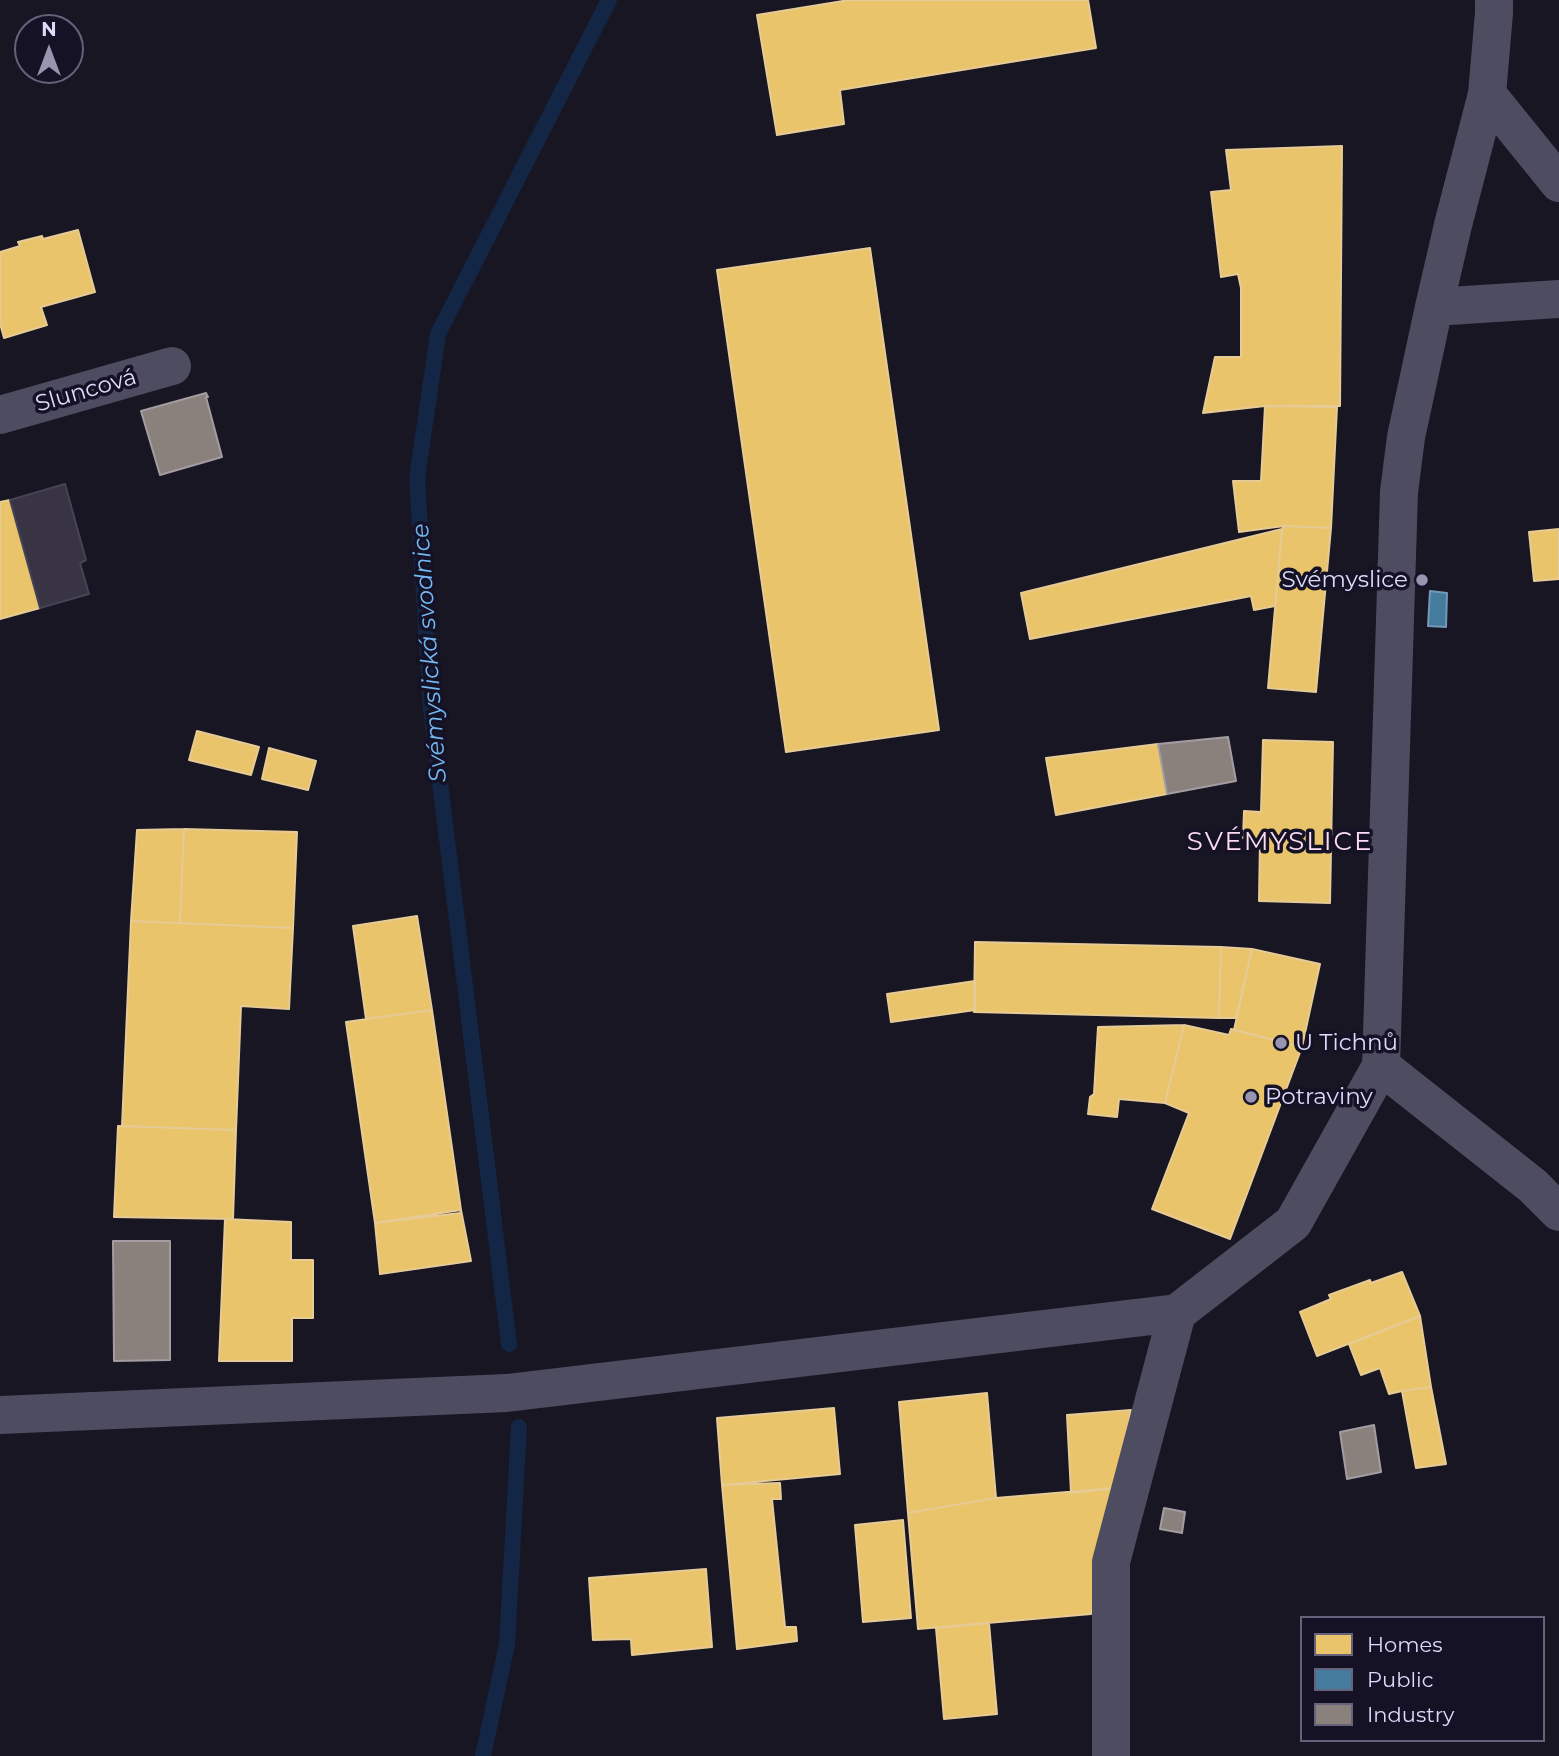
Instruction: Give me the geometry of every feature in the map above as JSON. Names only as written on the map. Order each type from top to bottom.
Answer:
[{"type":"street","points":[[0,1415],[507,1393],[1177,1313],[1293,1223],[1381,1066],[1399,492],[1406,438],[1434,307],[1487,94],[1494,0]]},
{"type":"street","points":[[1487,94],[1559,183]]},
{"type":"street","points":[[1434,307],[1559,299]]},
{"type":"street","name":"Sluncová","points":[[0,415],[172,366]]},
{"type":"street","points":[[1381,1066],[1550,1193]]},
{"type":"street","points":[[1111,1756],[1111,1562],[1177,1313]]},
{"type":"building: Homes","points":[[849,0],[1088,0],[1096,48],[840,90],[844,124],[777,135],[757,15]]},
{"type":"building: Homes","points":[[1342,146],[1340,406],[1265,406],[1203,413],[1215,357],[1241,357],[1241,288],[1238,274],[1221,277],[1211,192],[1231,190],[1226,150]]},
{"type":"building: Homes","points":[[78,230],[95,292],[41,307],[47,325],[4,338],[0,323],[0,252],[20,246],[18,242]]},
{"type":"building: Homes","points":[[870,248],[939,730],[786,752],[717,270]]},
{"type":"building: Homes","points":[[1265,406],[1337,407],[1331,528],[1284,526],[1239,532],[1233,481],[1261,481]]},
{"type":"building: Homes","points":[[10,500],[40,608],[0,619],[0,502]]},
{"type":"building: Homes","points":[[1284,526],[1331,528],[1316,692],[1268,688]]},
{"type":"building: Homes","points":[[1282,529],[1275,606],[1254,610],[1251,596],[1030,639],[1021,593]]},
{"type":"building: Homes","points":[[1559,529],[1559,579],[1534,581],[1529,532]]},
{"type":"building: Homes","points":[[197,731],[259,747],[251,775],[189,760]]},
{"type":"building: Homes","points":[[1263,740],[1333,742],[1330,903],[1259,901],[1260,839],[1243,838],[1244,811],[1261,812]]},
{"type":"building: Homes","points":[[1158,744],[1167,794],[1056,815],[1046,758]]},
{"type":"building: Homes","points":[[269,748],[316,761],[308,790],[262,779]]},
{"type":"building: Homes","points":[[184,829],[180,923],[131,921],[137,830]]},
{"type":"building: Homes","points":[[184,829],[297,832],[293,928],[180,923]]},
{"type":"building: Homes","points":[[417,916],[432,1010],[366,1019],[353,926]]},
{"type":"building: Homes","points":[[131,921],[293,928],[289,1009],[241,1006],[236,1130],[122,1126]]},
{"type":"building: Homes","points":[[975,942],[1221,947],[1219,1018],[974,1012]]},
{"type":"building: Homes","points":[[1221,947],[1252,949],[1236,1018],[1219,1018]]},
{"type":"building: Homes","points":[[1252,949],[1320,964],[1302,1047],[1234,1030]]},
{"type":"building: Homes","points":[[975,981],[975,1010],[891,1022],[887,994]]},
{"type":"building: Homes","points":[[432,1010],[461,1210],[375,1223],[346,1022]]},
{"type":"building: Homes","points":[[1184,1025],[1229,1035],[1231,1029],[1302,1047],[1230,1239],[1152,1209],[1189,1113],[1165,1103]]},
{"type":"building: Homes","points":[[1184,1025],[1165,1103],[1119,1099],[1117,1117],[1088,1114],[1090,1097],[1094,1094],[1098,1027]]},
{"type":"building: Homes","points":[[118,1126],[236,1130],[233,1219],[114,1217]]},
{"type":"building: Homes","points":[[461,1210],[471,1261],[380,1274],[375,1223],[460,1213]]},
{"type":"building: Homes","points":[[225,1219],[291,1222],[291,1260],[313,1260],[313,1318],[292,1318],[292,1361],[219,1361]]},
{"type":"building: Homes","points":[[1402,1272],[1420,1316],[1317,1356],[1300,1312],[1331,1299],[1329,1295]]},
{"type":"building: Homes","points":[[1420,1316],[1431,1387],[1389,1394],[1380,1368],[1361,1375],[1349,1344]]},
{"type":"building: Homes","points":[[1431,1387],[1446,1464],[1416,1468],[1402,1391]]},
{"type":"building: Homes","points":[[987,1393],[996,1498],[908,1513],[899,1402]]},
{"type":"building: Homes","points":[[834,1408],[840,1474],[722,1485],[717,1418]]},
{"type":"building: Homes","points":[[1131,1410],[1115,1488],[1071,1493],[1067,1415]]},
{"type":"building: Homes","points":[[780,1483],[781,1499],[772,1499],[785,1627],[796,1627],[797,1641],[737,1649],[722,1485]]},
{"type":"building: Homes","points":[[1115,1488],[1091,1614],[918,1629],[908,1513],[996,1498]]},
{"type":"building: Homes","points":[[903,1520],[911,1618],[863,1622],[855,1525]]},
{"type":"building: Homes","points":[[706,1569],[712,1647],[632,1655],[631,1639],[593,1640],[589,1578]]},
{"type":"building: Homes","points":[[989,1623],[997,1714],[944,1719],[936,1628]]},
{"type":"building: Public","points":[[1430,591],[1447,593],[1446,627],[1428,626]]},
{"type":"building: Industry","points":[[206,393],[222,457],[160,475],[141,411]]},
{"type":"building: Industry","points":[[1228,737],[1236,781],[1167,794],[1158,744]]},
{"type":"building: Industry","points":[[113,1241],[170,1241],[170,1360],[114,1361]]},
{"type":"building: Industry","points":[[1374,1425],[1381,1472],[1347,1479],[1340,1432]]},
{"type":"building: Industry","points":[[1164,1508],[1185,1512],[1182,1533],[1160,1529]]},
{"type":"building: Other","points":[[65,484],[86,560],[80,563],[89,594],[40,608],[10,500]]},
{"type":"waterway","name":"Svémyslická svodnice","points":[[509,1344],[431,709],[417,478],[438,334],[609,0]]},
{"type":"waterway","name":"Svémyslická svodnice","points":[[483,1756],[507,1644],[519,1427]]},
{"type":"place","name":"Svémyslice","points":[[1422,580]]},
{"type":"place","name":"U Tichnů","points":[[1281,1043]]},
{"type":"place","name":"Potraviny","points":[[1251,1097]]},
{"type":"district","name":"SVÉMYSLICE","points":[[1280,842]]}]
